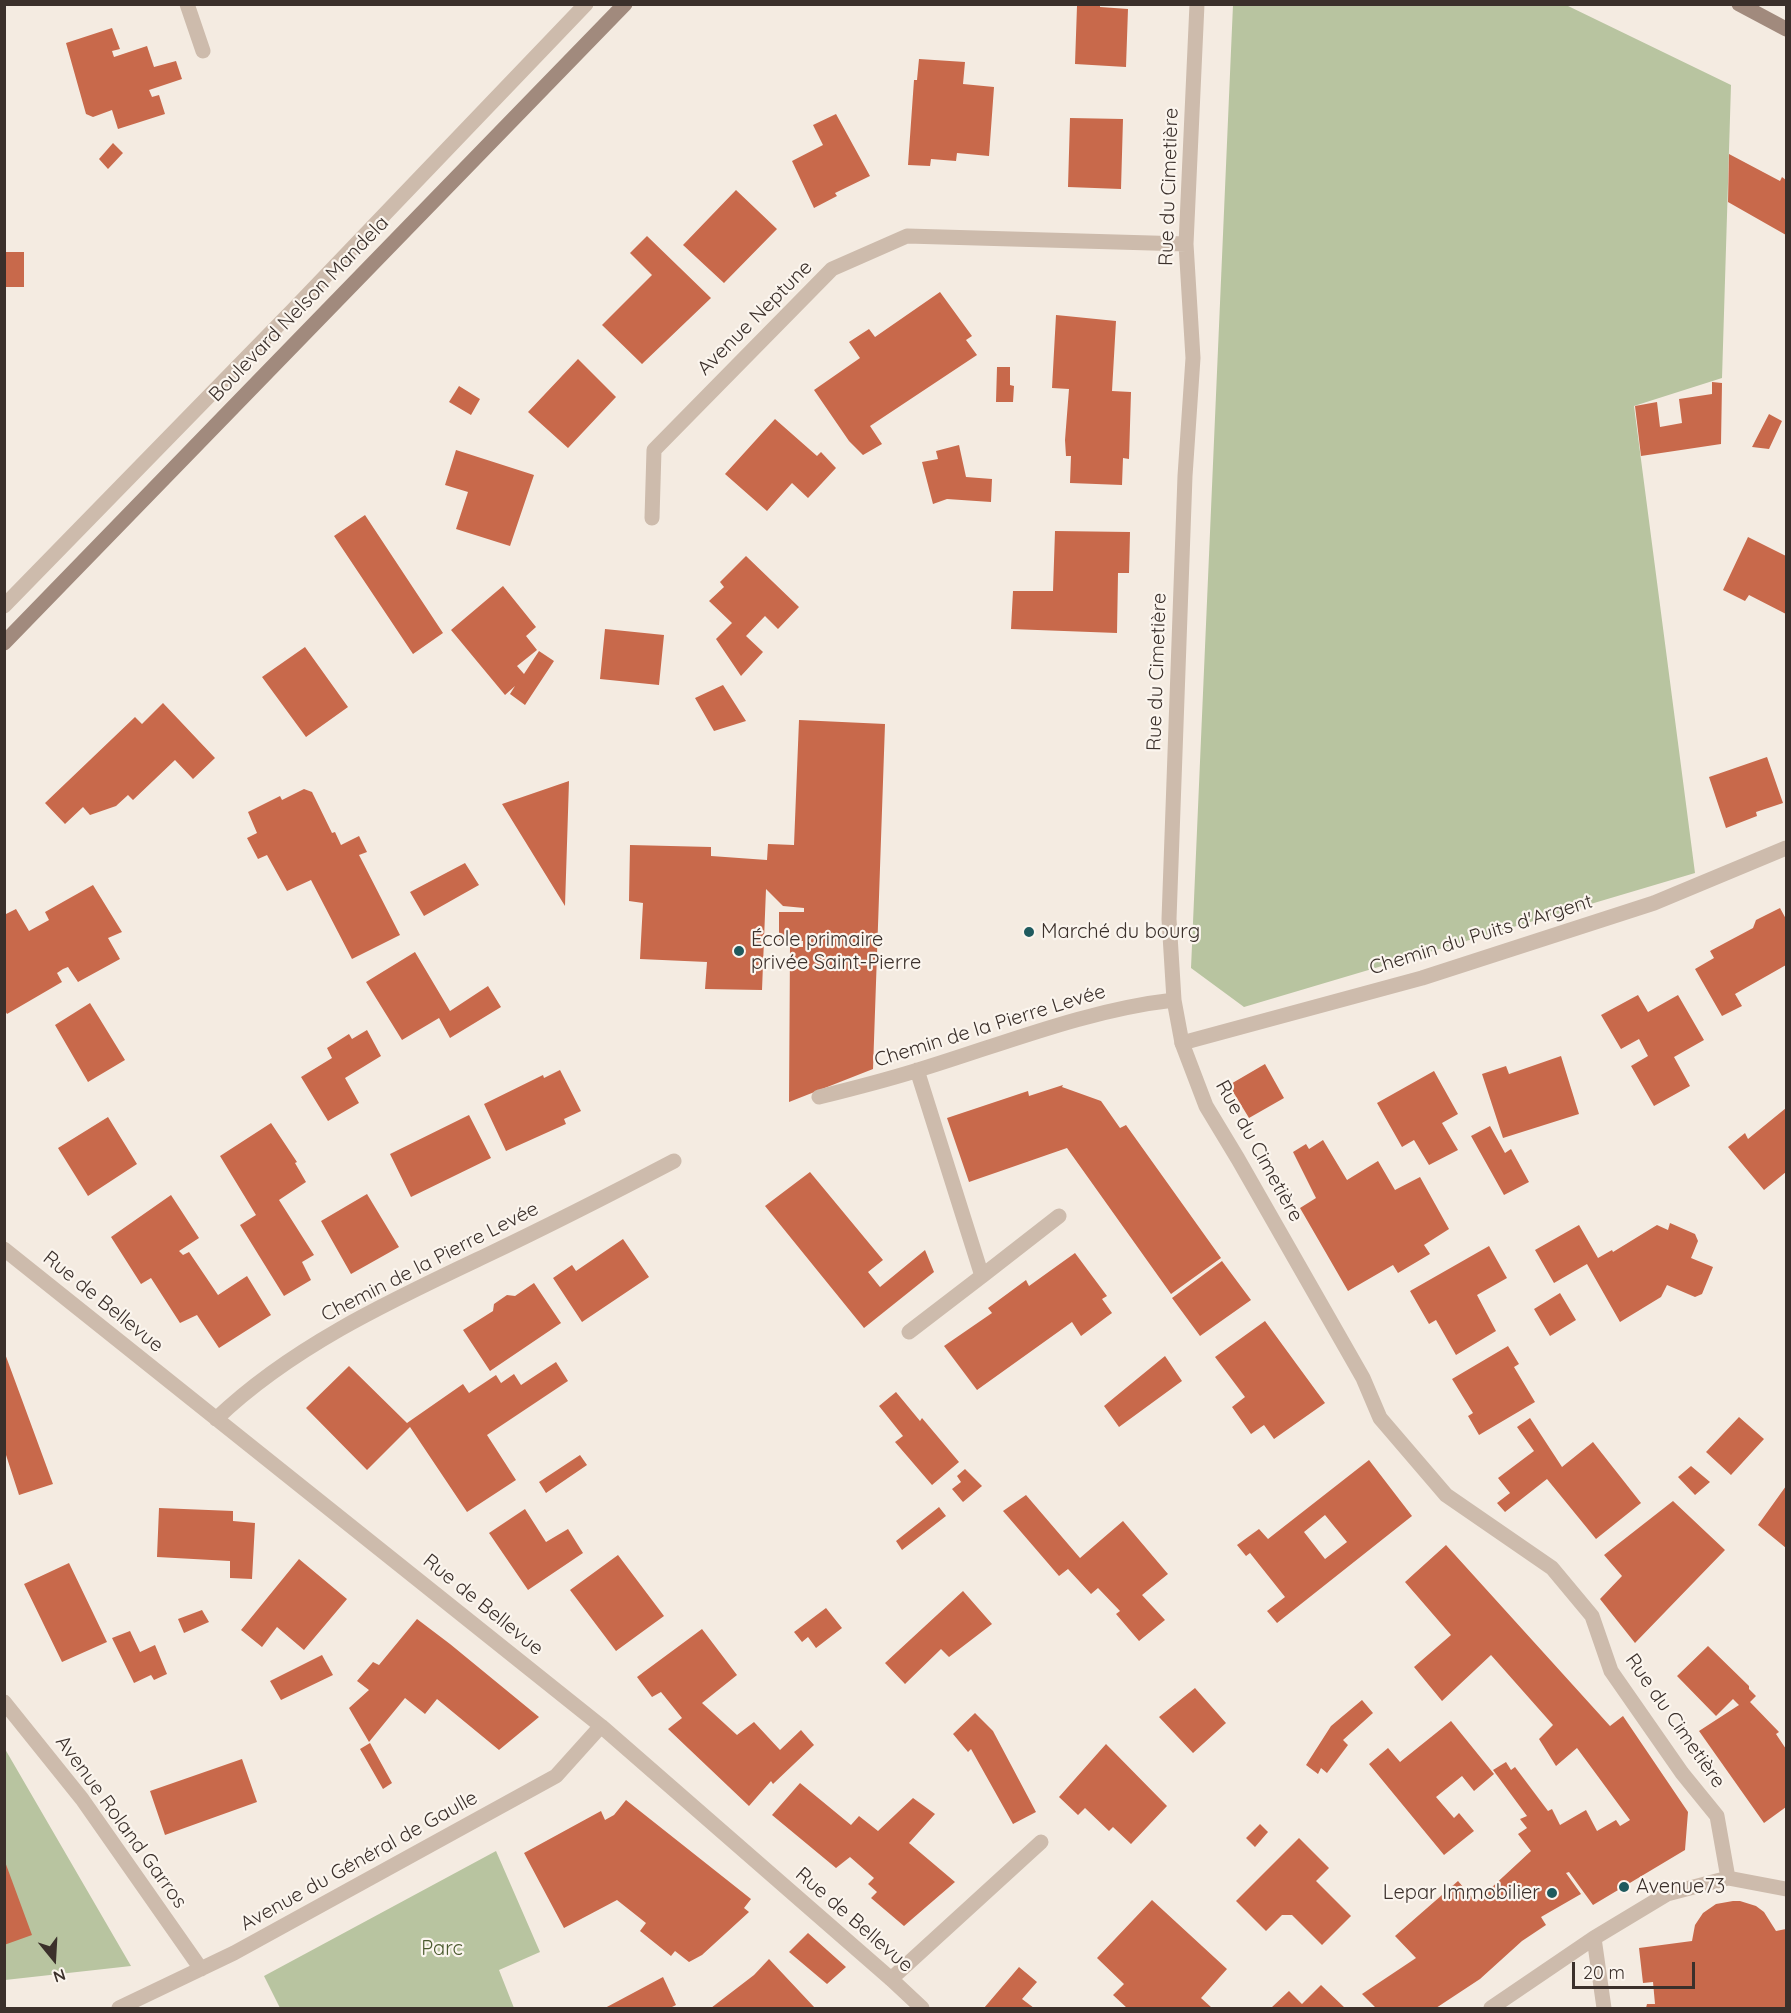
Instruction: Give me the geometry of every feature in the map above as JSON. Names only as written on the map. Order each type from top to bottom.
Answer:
[{"type":"street","points":[[4,606],[292,311],[586,4]]},
{"type":"street","name":"Boulevard Nelson Mandela","points":[[4,643],[624,4]]},
{"type":"street","name":"Rue du Cimetière","points":[[1197,4],[1186,244],[1193,358],[1185,476],[1169,919],[1174,1000],[1182,1043],[1206,1106],[1357,1368],[1380,1418],[1446,1495],[1552,1568],[1592,1616],[1611,1671],[1682,1773],[1717,1816],[1728,1878]]},
{"type":"street","points":[[1739,4],[1786,29]]},
{"type":"street","points":[[189,12],[203,51]]},
{"type":"street","name":"Avenue Neptune","points":[[652,518],[654,450],[832,269],[907,236],[1186,244]]},
{"type":"street","name":"Chemin du Puits d'Argent","points":[[1182,1043],[1422,978],[1632,910],[1786,848]]},
{"type":"street","name":"Chemin de la Pierre Levée","points":[[819,1097],[917,1071],[984,1047],[1065,1023],[1141,1004],[1174,1000]]},
{"type":"street","points":[[917,1071],[982,1276]]},
{"type":"street","name":"Chemin de la Pierre Levée","points":[[216,1419],[239,1398],[287,1362],[348,1325],[412,1291],[591,1205],[674,1161]]},
{"type":"street","points":[[909,1332],[1059,1216]]},
{"type":"street","name":"Rue de Bellevue","points":[[4,1249],[601,1726],[922,2008]]},
{"type":"street","name":"Avenue Roland Garros","points":[[4,1702],[82,1799],[201,1969]]},
{"type":"street","name":"Avenue du Général de Gaulle","points":[[119,2008],[201,1969],[556,1776],[601,1726]]},
{"type":"street","points":[[891,1979],[1041,1842]]},
{"type":"street","points":[[1491,2008],[1594,1938],[1667,1894],[1728,1878],[1786,1889]]},
{"type":"street","points":[[1594,1938],[1604,2008]]},
{"type":"green space","points":[[1233,5],[1566,5],[1731,85],[1722,378],[1634,406],[1695,873],[1244,1007],[1191,968]]},
{"type":"green space","points":[[5,1749],[131,1966],[5,1980]]},
{"type":"green space","name":"Parc","points":[[496,1851],[540,1952],[499,1970],[514,2008],[280,2008],[264,1976]]},
{"type":"building","points":[[1079,4],[1100,4],[1100,7],[1128,9],[1126,67],[1075,64],[1077,6]]},
{"type":"building","points":[[112,28],[120,49],[112,51],[114,57],[147,46],[154,67],[176,61],[182,79],[149,90],[152,97],[159,95],[165,114],[118,129],[112,110],[93,117],[86,114],[66,43]]},
{"type":"building","points":[[919,59],[965,62],[963,84],[994,87],[989,156],[957,153],[956,161],[931,159],[930,166],[908,165],[914,80],[917,80]]},
{"type":"building","points":[[836,114],[870,176],[835,193],[837,196],[814,208],[792,161],[823,145],[813,125]]},
{"type":"building","points":[[1070,118],[1123,119],[1121,189],[1068,187]]},
{"type":"building","points":[[113,143],[123,153],[108,169],[99,159]]},
{"type":"building","points":[[1729,154],[1780,181],[1782,177],[1786,180],[1786,235],[1728,202]]},
{"type":"building","points":[[736,190],[777,229],[724,283],[683,245]]},
{"type":"building","points":[[647,236],[711,298],[642,364],[602,325],[652,275],[630,253]]},
{"type":"building","points":[[4,252],[24,252],[24,287],[4,287]]},
{"type":"building","points":[[940,292],[972,336],[966,340],[977,355],[870,426],[882,444],[863,455],[849,441],[814,390],[860,358],[849,342],[869,329],[875,337]]},
{"type":"building","points":[[1056,315],[1116,321],[1112,391],[1131,392],[1129,459],[1123,458],[1122,485],[1070,483],[1071,456],[1066,456],[1065,440],[1069,389],[1052,388]]},
{"type":"building","points":[[578,359],[616,397],[568,448],[528,412]]},
{"type":"building","points":[[997,367],[1010,367],[1010,385],[1014,386],[1013,402],[996,402]]},
{"type":"building","points":[[1712,382],[1722,383],[1721,444],[1641,456],[1635,406],[1657,402],[1660,427],[1682,423],[1679,399],[1712,394]]},
{"type":"building","points":[[459,386],[480,399],[471,415],[449,402]]},
{"type":"building","points":[[1769,414],[1782,421],[1769,449],[1752,447]]},
{"type":"building","points":[[775,419],[817,456],[821,452],[836,468],[808,498],[792,483],[767,511],[725,474]]},
{"type":"building","points":[[959,445],[966,477],[992,479],[991,502],[947,499],[933,504],[922,462],[938,459],[936,451]]},
{"type":"building","points":[[456,450],[534,475],[510,546],[456,529],[468,492],[445,485]]},
{"type":"building","points":[[365,515],[443,633],[413,654],[334,536]]},
{"type":"building","points":[[1055,531],[1130,532],[1129,573],[1118,573],[1117,633],[1011,629],[1013,591],[1053,591]]},
{"type":"building","points":[[1748,537],[1786,556],[1786,614],[1749,595],[1745,601],[1723,590]]},
{"type":"building","points":[[746,556],[799,607],[778,629],[765,616],[746,636],[763,652],[741,676],[716,639],[732,623],[709,601],[724,587],[720,582]]},
{"type":"building","points":[[503,586],[536,627],[526,636],[537,650],[517,666],[524,674],[539,651],[554,661],[525,705],[510,694],[515,686],[505,695],[451,630]]},
{"type":"building","points":[[605,629],[664,635],[659,685],[600,679]]},
{"type":"building","points":[[305,647],[348,707],[306,737],[262,677]]},
{"type":"building","points":[[723,685],[746,721],[714,731],[695,698]]},
{"type":"building","points":[[163,703],[215,758],[193,779],[175,760],[133,800],[128,795],[116,806],[90,815],[83,807],[65,824],[45,803],[135,717],[142,724]]},
{"type":"building","points":[[799,720],[885,724],[873,1069],[789,1102],[790,947],[803,947],[803,941],[779,940],[779,912],[804,912],[804,908],[783,906],[766,889],[762,990],[705,989],[707,962],[640,959],[643,903],[629,901],[630,845],[711,847],[711,856],[767,860],[768,844],[794,845]]},
{"type":"building","points":[[1767,757],[1783,803],[1756,812],[1757,816],[1726,828],[1709,777]]},
{"type":"building","points":[[569,781],[565,906],[502,804]]},
{"type":"building","points":[[304,789],[312,792],[332,833],[335,832],[341,845],[359,836],[367,852],[359,855],[400,935],[352,959],[311,880],[287,891],[267,855],[258,859],[247,838],[257,833],[248,812],[280,796],[282,800]]},
{"type":"building","points":[[465,863],[479,885],[424,916],[410,892]]},
{"type":"building","points":[[93,885],[122,932],[108,938],[120,959],[78,982],[68,967],[63,969],[57,973],[62,982],[7,1014],[4,1009],[4,915],[16,909],[29,931],[49,920],[45,912]]},
{"type":"building","points":[[1780,908],[1786,919],[1786,965],[1735,994],[1742,1006],[1722,1016],[1695,969],[1714,958],[1710,951],[1753,928],[1756,920]]},
{"type":"building","points":[[415,952],[450,1011],[488,986],[501,1007],[450,1038],[439,1018],[402,1040],[366,982]]},
{"type":"building","points":[[1638,995],[1648,1012],[1678,995],[1704,1040],[1674,1057],[1690,1086],[1654,1106],[1631,1066],[1648,1056],[1639,1039],[1621,1049],[1601,1015]]},
{"type":"building","points":[[90,1003],[125,1060],[88,1082],[55,1025]]},
{"type":"building","points":[[367,1030],[381,1056],[345,1078],[359,1103],[328,1121],[301,1077],[332,1058],[327,1048],[349,1034],[352,1039]]},
{"type":"building","points":[[1561,1056],[1579,1114],[1503,1138],[1482,1074],[1506,1066],[1509,1074]]},
{"type":"building","points":[[1265,1064],[1284,1098],[1249,1118],[1229,1085]]},
{"type":"building","points":[[560,1070],[581,1111],[564,1119],[566,1124],[506,1151],[484,1104],[543,1075],[544,1078]]},
{"type":"building","points":[[1434,1071],[1458,1114],[1442,1123],[1458,1150],[1429,1165],[1414,1140],[1402,1147],[1377,1103]]},
{"type":"building","points":[[1063,1085],[1062,1087],[1101,1101],[1120,1128],[1126,1125],[1221,1258],[1171,1294],[1067,1148],[969,1182],[947,1118],[1028,1091],[1029,1096]]},
{"type":"building","points":[[1786,1108],[1786,1172],[1764,1190],[1728,1147],[1745,1133],[1748,1139]]},
{"type":"building","points":[[469,1115],[491,1158],[411,1197],[390,1154]]},
{"type":"building","points":[[108,1117],[137,1164],[88,1196],[58,1148]]},
{"type":"building","points":[[271,1123],[297,1162],[295,1163],[306,1182],[279,1200],[314,1255],[302,1262],[311,1280],[284,1296],[240,1225],[256,1215],[220,1156]]},
{"type":"building","points":[[1490,1126],[1505,1153],[1511,1149],[1529,1182],[1504,1195],[1471,1136]]},
{"type":"building","points":[[1323,1140],[1347,1180],[1378,1161],[1395,1190],[1420,1177],[1449,1229],[1424,1245],[1430,1254],[1398,1273],[1393,1265],[1348,1291],[1300,1208],[1316,1198],[1293,1152],[1306,1144],[1309,1149]]},
{"type":"building","points":[[810,1172],[883,1260],[868,1272],[880,1287],[925,1250],[934,1272],[864,1328],[765,1206]]},
{"type":"building","points":[[367,1194],[399,1247],[351,1274],[321,1221]]},
{"type":"building","points":[[171,1195],[199,1238],[179,1251],[183,1255],[189,1252],[218,1295],[247,1276],[271,1315],[219,1348],[197,1315],[180,1323],[151,1278],[141,1284],[111,1237]]},
{"type":"building","points":[[1670,1223],[1695,1234],[1698,1241],[1691,1258],[1713,1267],[1702,1294],[1695,1297],[1667,1285],[1661,1297],[1620,1322],[1587,1264],[1554,1283],[1535,1250],[1579,1225],[1598,1258],[1612,1250],[1613,1252],[1657,1225],[1668,1230]]},
{"type":"building","points":[[623,1239],[649,1277],[582,1322],[553,1278],[572,1265],[576,1271]]},
{"type":"building","points":[[1489,1246],[1507,1278],[1477,1295],[1496,1331],[1456,1355],[1436,1320],[1429,1324],[1410,1291]]},
{"type":"building","points":[[1075,1253],[1107,1296],[1102,1299],[1112,1313],[1081,1336],[1072,1322],[977,1390],[944,1346],[992,1313],[988,1308],[1026,1280],[1029,1286]]},
{"type":"building","points":[[1222,1261],[1251,1300],[1200,1336],[1172,1298]]},
{"type":"building","points":[[534,1283],[561,1323],[490,1371],[463,1330],[493,1311],[494,1304],[507,1295],[515,1296]]},
{"type":"building","points":[[1560,1293],[1576,1320],[1550,1336],[1534,1309]]},
{"type":"building","points":[[1265,1321],[1325,1403],[1274,1439],[1264,1425],[1251,1434],[1232,1407],[1245,1397],[1215,1357]]},
{"type":"building","points":[[1508,1346],[1519,1364],[1514,1367],[1535,1402],[1479,1435],[1468,1416],[1473,1413],[1452,1379]]},
{"type":"building","points":[[4,1351],[53,1484],[19,1495],[6,1455],[4,1456]]},
{"type":"building","points":[[1165,1356],[1182,1381],[1119,1427],[1104,1406]]},
{"type":"building","points":[[556,1362],[568,1381],[487,1435],[516,1480],[467,1512],[410,1427],[367,1470],[306,1408],[349,1366],[407,1423],[463,1384],[469,1393],[496,1375],[501,1383],[514,1374],[521,1385]]},
{"type":"building","points":[[896,1392],[920,1421],[922,1418],[959,1462],[932,1485],[895,1442],[903,1436],[879,1406]]},
{"type":"building","points":[[1739,1417],[1764,1439],[1731,1475],[1706,1452]]},
{"type":"building","points":[[1530,1418],[1562,1467],[1593,1442],[1641,1503],[1596,1539],[1547,1479],[1505,1512],[1497,1503],[1510,1493],[1498,1478],[1534,1451],[1517,1427]]},
{"type":"building","points":[[580,1455],[587,1465],[546,1493],[539,1482]]},
{"type":"building","points":[[1369,1460],[1412,1516],[1277,1623],[1267,1611],[1285,1597],[1250,1553],[1246,1556],[1237,1545],[1259,1529],[1268,1539]],"holes":[[[1325,1515],[1347,1542],[1325,1559],[1304,1532]]]},
{"type":"building","points":[[1691,1466],[1710,1482],[1695,1495],[1678,1477]]},
{"type":"building","points":[[965,1469],[982,1486],[963,1502],[952,1489],[961,1482],[957,1476]]},
{"type":"building","points":[[1786,1486],[1786,1548],[1758,1525]]},
{"type":"building","points":[[1026,1495],[1080,1558],[1123,1521],[1168,1574],[1142,1595],[1165,1620],[1139,1641],[1116,1614],[1120,1611],[1098,1588],[1091,1594],[1068,1569],[1059,1576],[1003,1511]]},
{"type":"building","points":[[1673,1501],[1725,1550],[1635,1643],[1600,1599],[1622,1576],[1604,1555]]},
{"type":"building","points":[[939,1507],[946,1516],[902,1550],[896,1541]]},
{"type":"building","points":[[159,1508],[233,1511],[233,1521],[255,1523],[252,1579],[230,1578],[230,1561],[157,1557]]},
{"type":"building","points":[[525,1509],[546,1542],[568,1529],[583,1553],[528,1590],[489,1533]]},
{"type":"building","points":[[1446,1545],[1610,1726],[1623,1716],[1688,1812],[1685,1850],[1593,1905],[1569,1872],[1566,1873],[1581,1894],[1541,1917],[1546,1925],[1522,1941],[1480,1979],[1436,2008],[1376,2008],[1362,1994],[1416,1958],[1395,1936],[1458,1881],[1476,1902],[1531,1851],[1518,1834],[1527,1828],[1520,1819],[1527,1816],[1493,1770],[1506,1762],[1511,1770],[1515,1767],[1548,1811],[1552,1809],[1560,1825],[1586,1810],[1597,1831],[1616,1820],[1620,1826],[1630,1820],[1577,1748],[1556,1766],[1539,1739],[1553,1725],[1491,1655],[1442,1701],[1414,1667],[1451,1635],[1405,1582]]},
{"type":"building","points":[[618,1555],[664,1616],[616,1651],[570,1590]]},
{"type":"building","points":[[299,1559],[347,1599],[304,1650],[277,1627],[262,1647],[241,1630]]},
{"type":"building","points":[[69,1563],[107,1642],[62,1662],[24,1584]]},
{"type":"building","points":[[963,1591],[992,1624],[949,1657],[941,1649],[905,1684],[885,1663]]},
{"type":"building","points":[[826,1608],[842,1628],[816,1648],[808,1637],[802,1642],[794,1632]]},
{"type":"building","points":[[202,1610],[209,1622],[184,1633],[178,1619]]},
{"type":"building","points":[[417,1619],[539,1717],[499,1750],[437,1699],[425,1714],[405,1698],[369,1742],[349,1708],[369,1690],[357,1681],[373,1662],[379,1665]]},
{"type":"building","points":[[702,1629],[737,1675],[702,1703],[737,1735],[754,1722],[780,1750],[801,1730],[814,1745],[773,1784],[771,1781],[749,1806],[668,1729],[682,1718],[661,1692],[652,1697],[637,1677]]},
{"type":"building","points":[[130,1631],[140,1652],[155,1645],[167,1674],[154,1680],[151,1675],[134,1683],[112,1638]]},
{"type":"building","points":[[1708,1646],[1749,1686],[1756,1696],[1750,1702],[1779,1732],[1776,1734],[1786,1749],[1786,1807],[1764,1823],[1699,1731],[1739,1705],[1733,1699],[1716,1716],[1677,1676]]},
{"type":"building","points":[[322,1655],[333,1675],[281,1700],[270,1681]]},
{"type":"building","points":[[1195,1688],[1226,1723],[1193,1753],[1159,1717]]},
{"type":"building","points":[[1362,1700],[1373,1713],[1343,1740],[1348,1745],[1327,1773],[1321,1768],[1318,1774],[1306,1765],[1331,1726]]},
{"type":"building","points":[[975,1713],[993,1731],[1036,1812],[1013,1824],[971,1749],[968,1752],[953,1734]]},
{"type":"building","points":[[1451,1721],[1494,1774],[1474,1791],[1462,1776],[1436,1797],[1454,1818],[1459,1813],[1474,1831],[1444,1855],[1369,1764],[1388,1748],[1400,1762]]},
{"type":"building","points":[[370,1743],[392,1783],[383,1789],[360,1749]]},
{"type":"building","points":[[1106,1744],[1167,1806],[1131,1844],[1113,1827],[1109,1831],[1085,1808],[1078,1815],[1059,1797]]},
{"type":"building","points":[[242,1759],[257,1802],[165,1835],[150,1791]]},
{"type":"building","points":[[800,1783],[851,1825],[859,1816],[878,1831],[913,1798],[935,1814],[909,1843],[955,1882],[904,1926],[871,1898],[877,1892],[868,1884],[874,1878],[850,1857],[836,1868],[772,1815]]},
{"type":"building","points":[[626,1800],[751,1899],[744,1908],[749,1912],[702,1955],[689,1962],[675,1951],[671,1956],[640,1931],[646,1923],[617,1900],[564,1928],[524,1853],[601,1811],[605,1820],[614,1815]]},
{"type":"building","points":[[1260,1824],[1268,1832],[1255,1847],[1246,1838]]},
{"type":"building","points":[[1299,1838],[1329,1868],[1316,1881],[1351,1916],[1322,1945],[1292,1915],[1282,1915],[1266,1931],[1236,1901]]},
{"type":"building","points":[[4,1859],[32,1935],[4,1945]]},
{"type":"building","points":[[1152,1900],[1227,1969],[1201,1998],[1212,2008],[1127,2008],[1113,1995],[1124,1984],[1097,1958]]},
{"type":"building","points":[[1733,1901],[1756,1906],[1764,1912],[1776,1931],[1786,1929],[1786,2008],[1646,2008],[1647,2004],[1655,2004],[1653,1982],[1643,1983],[1639,1948],[1692,1941],[1695,1925],[1703,1913],[1716,1904]]},
{"type":"building","points":[[808,1933],[846,1967],[827,1984],[789,1952]]},
{"type":"building","points":[[769,1959],[815,2008],[711,2008],[754,1975]]},
{"type":"building","points":[[1019,1967],[1037,1982],[1022,1999],[1034,2008],[984,2008]]},
{"type":"building","points":[[663,1977],[676,2005],[670,2008],[605,2008]]},
{"type":"building","points":[[1321,1985],[1345,2008],[1271,2008],[1289,1991],[1302,2004]]},
{"type":"place","name":"Marché du bourg","points":[[1029,932]]},
{"type":"place","name":"École primaire privée Saint-Pierre","points":[[739,951]]},
{"type":"place","name":"Avenue73","points":[[1624,1887]]},
{"type":"place","name":"Lepar Immobilier","points":[[1552,1893]]}]
